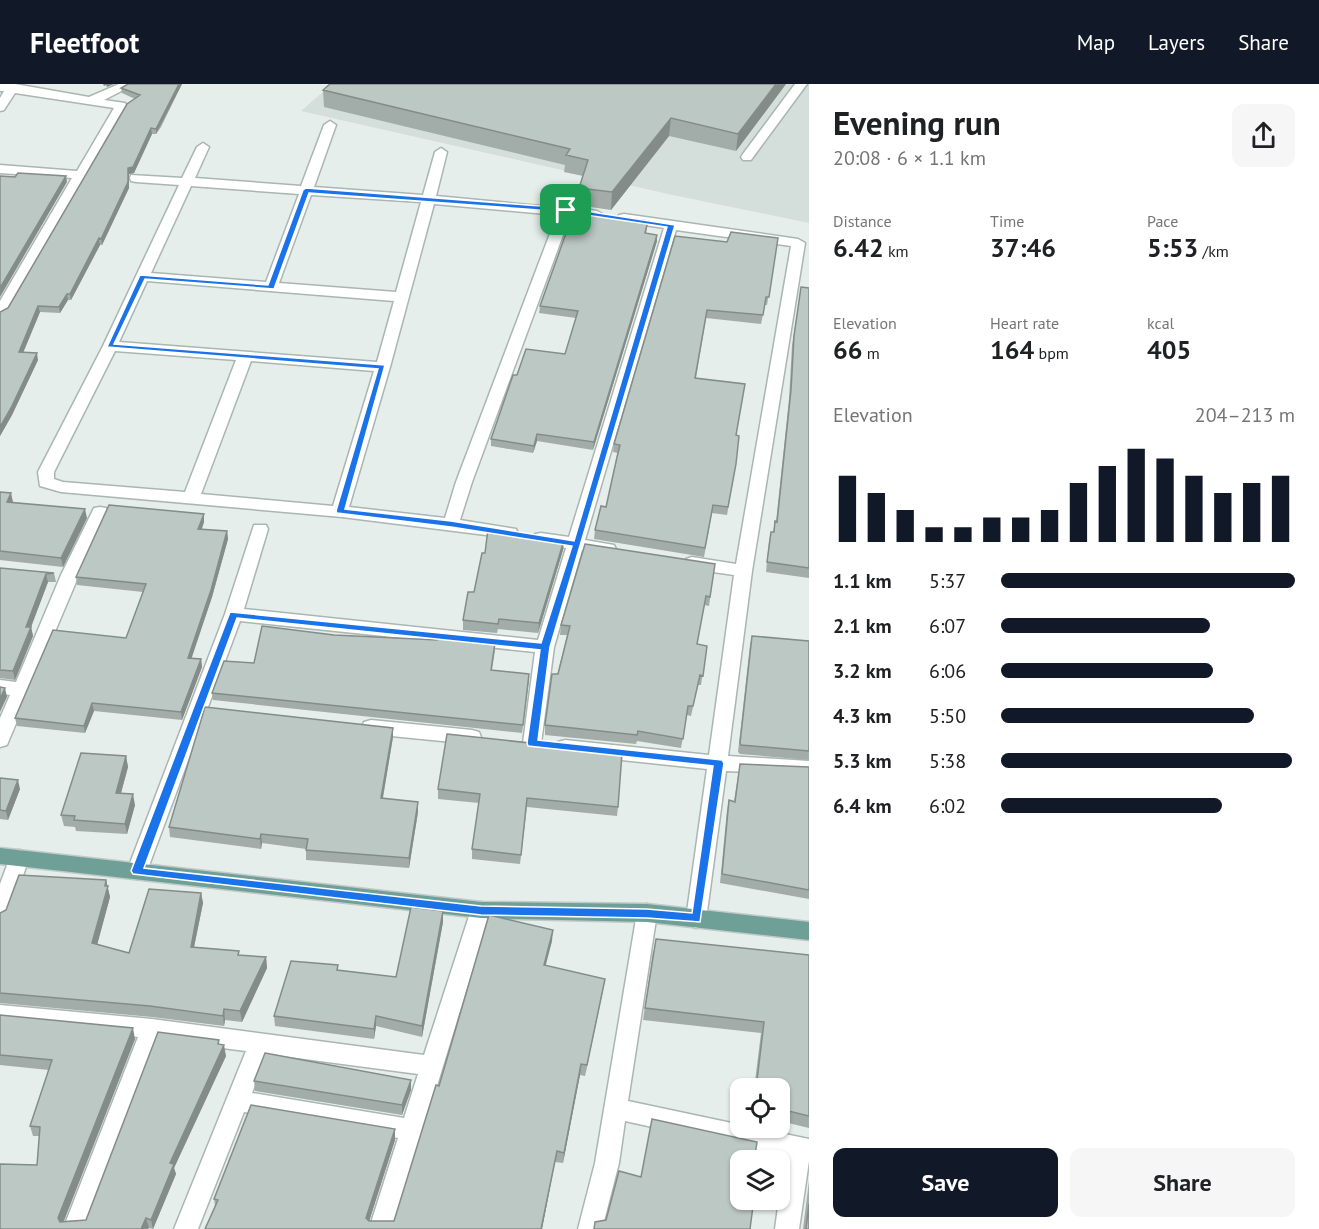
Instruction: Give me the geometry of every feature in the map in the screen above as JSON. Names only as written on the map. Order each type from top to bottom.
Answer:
[{"type":"main road","points":[[9,857],[481,910],[647,913],[809,931]]},
{"type":"street","points":[[91,101],[129,84]]},
{"type":"street","points":[[747,157],[801,84]]},
{"type":"street","points":[[0,107],[3,86],[121,106],[1,310]]},
{"type":"street","points":[[271,287],[330,125]]},
{"type":"street","points":[[203,147],[110,346],[46,472],[46,482],[61,487],[340,511],[451,524],[622,551]]},
{"type":"street","points":[[340,511],[383,367],[441,152]]},
{"type":"street","points":[[0,169],[81,175]]},
{"type":"street","points":[[136,178],[566,210],[798,243],[743,571],[696,919]]},
{"type":"street","points":[[451,524],[464,482],[566,210]]},
{"type":"street","points":[[532,743],[545,647],[671,225]]},
{"type":"street","points":[[143,277],[402,297]]},
{"type":"street","points":[[110,346],[383,367]]},
{"type":"street","points":[[191,498],[245,357]]},
{"type":"street","points":[[0,740],[70,575],[100,512]]},
{"type":"street","points":[[137,871],[234,614],[260,529]]},
{"type":"street","points":[[677,560],[743,571]]},
{"type":"street","points":[[47,573],[70,575]]},
{"type":"street","points":[[234,614],[545,647]]},
{"type":"street","points":[[735,635],[756,637]]},
{"type":"street","points":[[0,687],[21,689]]},
{"type":"street","points":[[199,708],[223,710]]},
{"type":"street","points":[[353,725],[484,738]]},
{"type":"street","points":[[508,741],[718,763],[809,768]]},
{"type":"street","points":[[0,914],[9,857]]},
{"type":"street","points":[[381,1229],[481,910]]},
{"type":"street","points":[[590,1229],[607,1163],[647,913]]},
{"type":"street","points":[[0,1014],[152,1029],[433,1066]]},
{"type":"street","points":[[75,1229],[152,1029]]},
{"type":"street","points":[[186,1229],[260,1044]]},
{"type":"street","points":[[237,1101],[411,1130]]},
{"type":"street","points":[[616,1109],[803,1149],[787,1229]]},
{"type":"shaded area","points":[[332,84],[809,84],[809,223],[668,194],[301,111]]},
{"type":"building","points":[[128,84],[179,84],[156,129],[151,128],[133,167],[128,168],[128,182],[101,239],[99,238],[70,294],[67,294],[59,307],[38,306],[19,352],[37,353],[0,427],[0,312],[8,308],[127,104],[140,95],[121,88]]},
{"type":"building","points":[[330,84],[776,84],[738,134],[671,118],[612,192],[579,188],[588,160],[566,155],[570,149],[323,90]]},
{"type":"building","points":[[18,173],[66,176],[0,288],[0,176],[15,177]]},
{"type":"building","points":[[574,211],[648,221],[645,233],[657,235],[594,442],[537,434],[534,446],[491,439],[513,375],[517,375],[526,349],[565,354],[578,311],[540,306]]},
{"type":"building","points":[[731,232],[778,238],[769,297],[766,297],[763,315],[707,310],[695,378],[745,384],[736,435],[739,436],[736,464],[728,507],[713,505],[705,548],[595,530],[601,506],[606,507],[620,445],[614,444],[675,236],[727,242]]},
{"type":"building","points":[[801,287],[809,288],[809,568],[767,562],[771,532],[774,532],[775,521],[777,522],[791,390],[794,336]]},
{"type":"building","points":[[0,492],[11,493],[7,502],[85,509],[61,558],[0,551]]},
{"type":"building","points":[[109,505],[204,514],[198,529],[227,531],[211,590],[188,658],[201,659],[181,712],[92,703],[84,726],[15,718],[53,630],[126,638],[146,584],[76,577]]},
{"type":"building","points":[[488,529],[564,540],[539,623],[499,619],[498,624],[463,620],[468,592],[474,592],[482,553],[485,553]]},
{"type":"building","points":[[585,544],[715,564],[710,597],[706,596],[697,644],[707,646],[703,676],[700,675],[693,706],[688,706],[683,739],[638,731],[637,735],[545,725],[552,674],[558,674],[570,626],[561,625]]},
{"type":"building","points":[[0,568],[54,573],[46,574],[26,627],[31,627],[13,671],[0,670]]},
{"type":"building","points":[[262,626],[334,635],[437,640],[438,637],[495,643],[491,670],[529,674],[523,725],[212,693],[224,661],[254,663]]},
{"type":"building","points":[[752,636],[809,641],[809,751],[741,745],[740,743]]},
{"type":"building","points":[[0,687],[5,688],[0,699]]},
{"type":"building","points":[[205,707],[393,728],[381,798],[418,802],[409,858],[306,850],[308,839],[261,834],[260,839],[169,827]]},
{"type":"building","points":[[447,734],[622,753],[618,807],[527,798],[521,855],[472,849],[480,794],[438,789]]},
{"type":"building","points":[[81,753],[126,756],[116,793],[133,794],[125,824],[74,820],[75,816],[61,815]]},
{"type":"building","points":[[740,764],[809,767],[809,890],[722,874],[729,800],[735,802]]},
{"type":"building","points":[[0,778],[18,780],[6,811],[0,810]]},
{"type":"building","points":[[19,875],[106,880],[105,886],[108,886],[92,943],[129,953],[149,889],[201,893],[191,947],[239,951],[238,955],[266,957],[240,1011],[224,1009],[223,1016],[150,1006],[0,993],[0,913],[6,910]]},
{"type":"building","points":[[411,907],[443,911],[422,1026],[376,1016],[374,1029],[274,1016],[291,961],[338,965],[337,970],[396,977]]},
{"type":"building","points":[[489,915],[553,930],[544,965],[605,979],[587,1065],[581,1064],[564,1153],[557,1151],[541,1229],[205,1229],[218,1200],[214,1199],[251,1105],[395,1129],[366,1218],[369,1221],[394,1221],[436,1085],[439,1086]]},
{"type":"building","points":[[656,939],[809,955],[809,1116],[790,1111],[790,1078],[757,1078],[764,1022],[645,1008]]},
{"type":"building","points":[[0,1015],[133,1028],[58,1218],[60,1222],[86,1220],[158,1032],[219,1040],[218,1044],[224,1045],[170,1163],[174,1164],[151,1220],[146,1218],[141,1229],[0,1229],[0,1164],[37,1165],[40,1127],[30,1126],[52,1060],[0,1055]]},
{"type":"building","points":[[265,1053],[411,1080],[402,1105],[254,1081]]},
{"type":"building","points":[[652,1119],[730,1136],[730,1138],[757,1142],[756,1150],[730,1150],[730,1210],[752,1210],[750,1229],[594,1229],[595,1222],[606,1220],[619,1171],[641,1177]]},
{"type":"building","points":[[809,1204],[809,1229],[806,1229]]},
{"type":"route","points":[[566,210],[306,190],[271,287],[143,277],[110,346],[383,367],[340,511],[451,524],[577,544],[545,647],[532,743],[718,763],[696,919],[647,913],[481,910],[137,871],[234,614],[545,647],[561,596],[577,544],[671,225],[566,210]]}]
